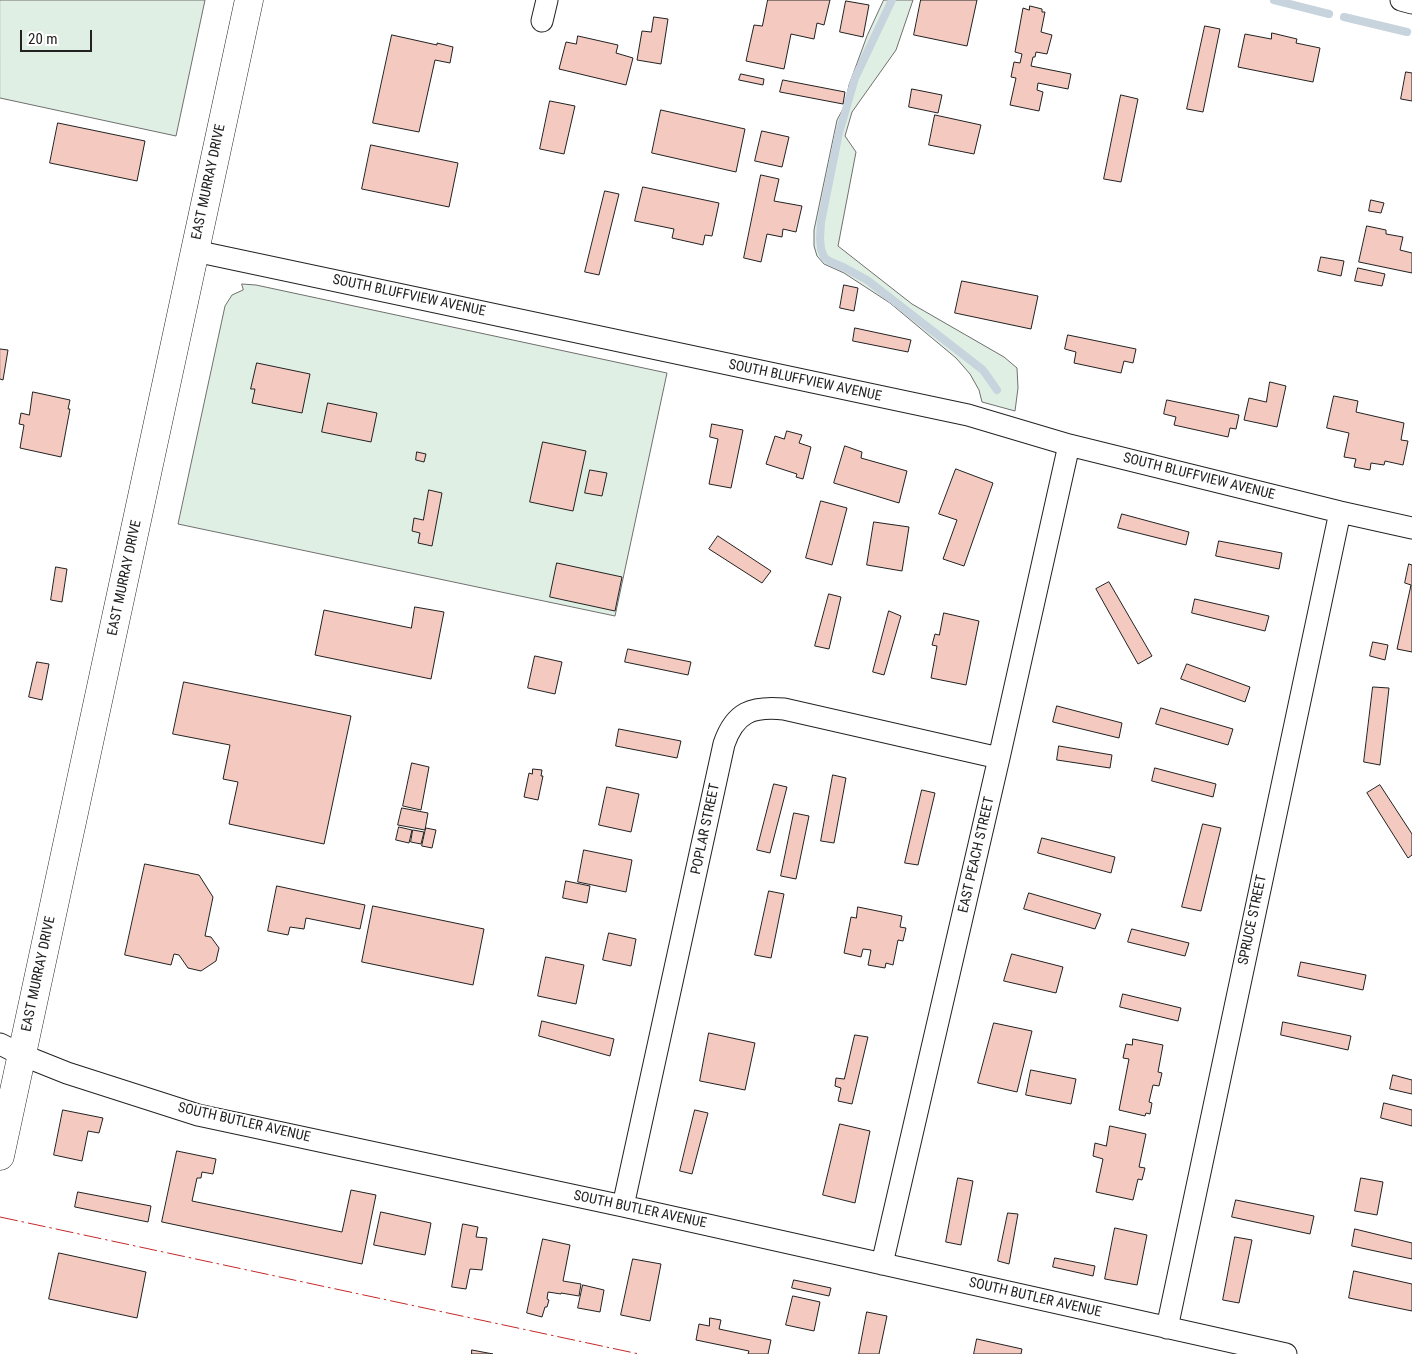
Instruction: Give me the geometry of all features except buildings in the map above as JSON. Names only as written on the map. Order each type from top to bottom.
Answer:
[{"type":"highway","name":"EAST MURRAY DRIVE","points":[[0,1156],[11,1049],[195,251],[249,0]]},
{"type":"street","points":[[542,21],[547,0]]},
{"type":"street","points":[[1401,0],[1412,2]]},
{"type":"street","name":"SOUTH BLUFFVIEW AVENUE","points":[[195,251],[968,415],[1068,445],[1412,528]]},
{"type":"street","name":"EAST PEACH STREET","points":[[882,1264],[999,758],[1068,445]]},
{"type":"street","name":"SPRUCE STREET","points":[[1167,1328],[1340,512]]},
{"type":"street","name":"POPLAR STREET","points":[[623,1206],[724,744],[728,732],[735,722],[745,713],[759,708],[784,709],[999,758]]},
{"type":"street","name":"SOUTH BUTLER AVENUE","points":[[11,1049],[67,1073],[198,1115],[623,1206],[1286,1354]]},
{"type":"green space","points":[[0,0],[205,0],[176,136],[0,98]]},
{"type":"green space","points":[[884,0],[913,0],[896,50],[852,112],[845,136],[856,152],[838,246],[912,304],[1004,357],[1017,368],[1018,388],[1015,411],[982,402],[979,390],[970,374],[956,358],[890,303],[844,273],[824,264],[817,256],[814,246],[814,230],[837,120],[845,105],[849,85],[867,36]]},
{"type":"green space","points":[[242,284],[256,285],[667,373],[615,616],[178,524],[225,306],[232,295],[243,290]]},
{"type":"waterway","points":[[892,0],[855,78],[839,133],[821,222],[821,249],[824,257],[829,261],[867,280],[983,370],[997,390]]},
{"type":"waterway","points":[[1274,0],[1329,14]]},
{"type":"waterway","points":[[1344,17],[1407,32]]},
{"type":"power","points":[[0,1217],[639,1354]]}]
